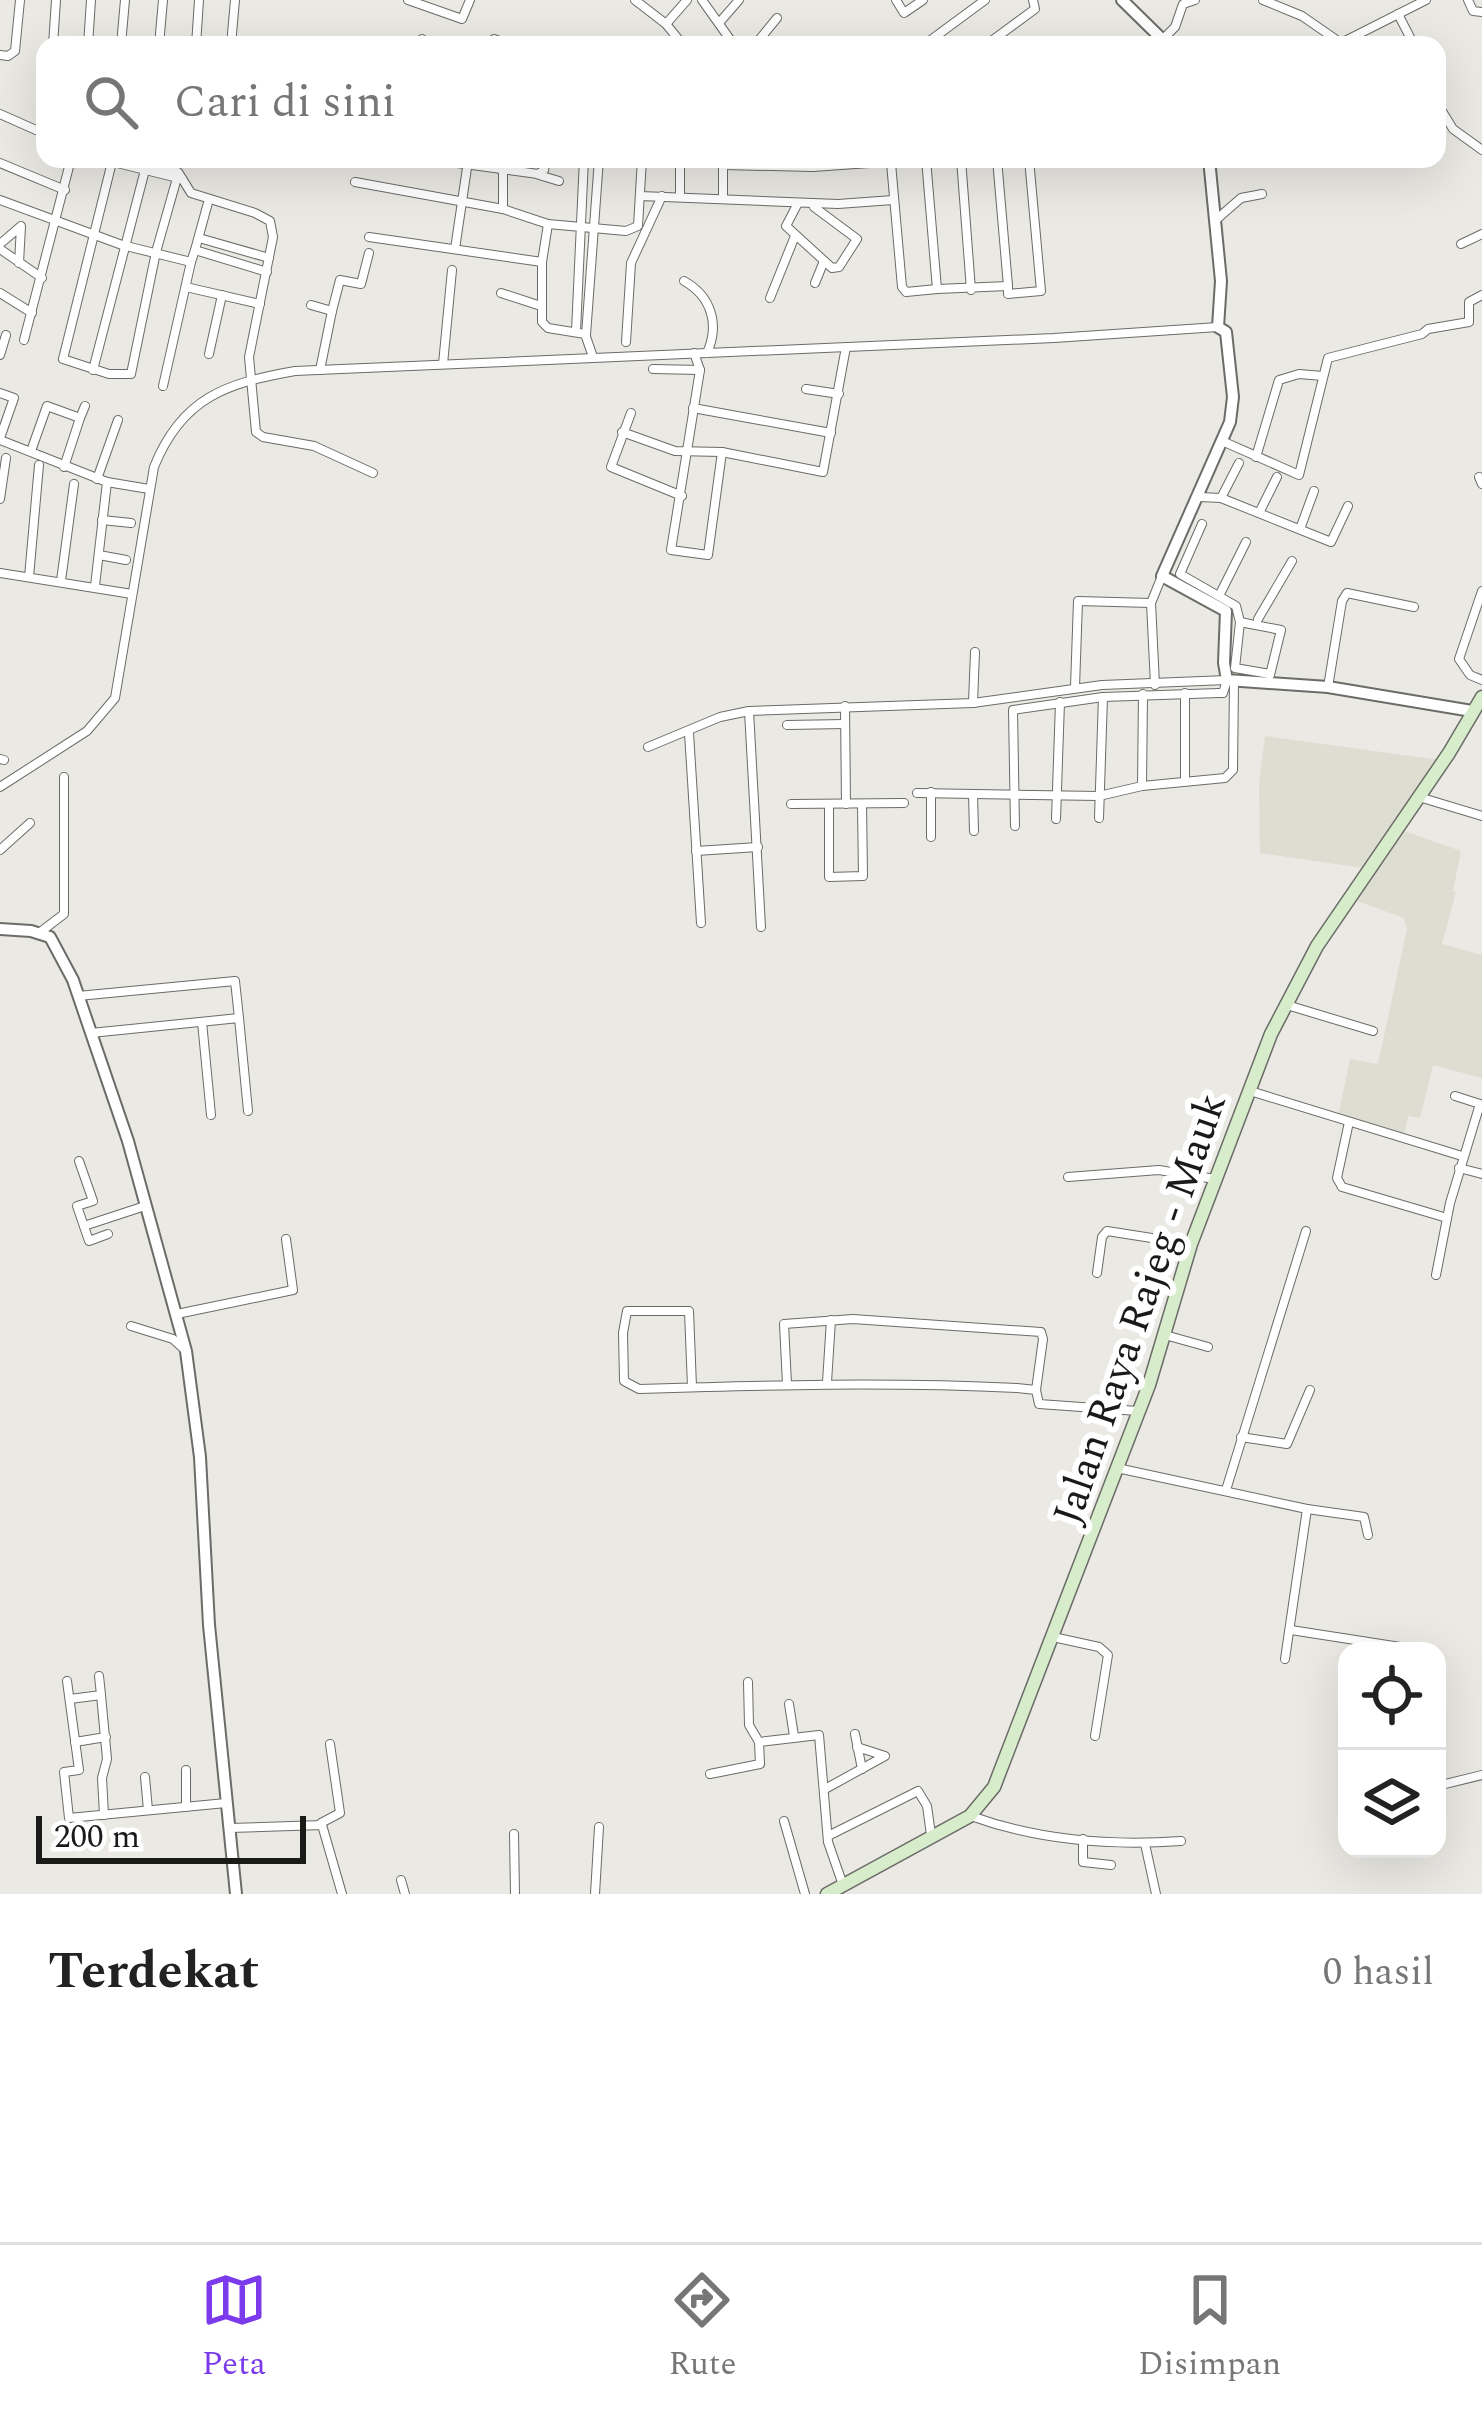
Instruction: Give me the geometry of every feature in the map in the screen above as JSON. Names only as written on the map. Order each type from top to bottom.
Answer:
[{"type":"main road","name":"Jalan Raya Rajeg - Mauk","points":[[827,1894],[970,1816],[1002,1772],[1166,1335],[1191,1244],[1285,1004],[1326,932],[1474,719],[1482,697]]},
{"type":"street","points":[[0,55],[15,51],[20,0]]},
{"type":"street","points":[[54,36],[56,0]]},
{"type":"street","points":[[89,36],[91,0]]},
{"type":"street","points":[[122,36],[125,0]]},
{"type":"street","points":[[160,36],[163,0]]},
{"type":"street","points":[[197,36],[199,0]]},
{"type":"street","points":[[232,36],[235,0]]},
{"type":"street","points":[[408,0],[462,19],[470,0]]},
{"type":"street","points":[[635,0],[676,36]]},
{"type":"street","points":[[666,23],[687,0]]},
{"type":"street","points":[[702,0],[728,36]]},
{"type":"street","points":[[719,23],[739,0]]},
{"type":"street","points":[[896,0],[904,13],[922,0]]},
{"type":"street","points":[[936,36],[985,0]]},
{"type":"street","points":[[998,36],[1036,9],[1033,0]]},
{"type":"street","points":[[1122,0],[1159,36]]},
{"type":"street","points":[[1169,36],[1181,7],[1195,0]]},
{"type":"street","points":[[1264,0],[1303,16],[1329,36]]},
{"type":"street","points":[[1352,36],[1398,14],[1408,4],[1426,0]]},
{"type":"street","points":[[1468,0],[1473,11],[1482,12]]},
{"type":"street","points":[[1398,14],[1409,36]]},
{"type":"street","points":[[763,36],[778,19]]},
{"type":"street","points":[[0,114],[36,130]]},
{"type":"street","points":[[1446,118],[1453,129],[1482,150]]},
{"type":"street","points":[[0,163],[65,190]]},
{"type":"street","points":[[24,340],[69,168]]},
{"type":"street","points":[[104,168],[63,359],[124,377],[131,374],[156,252],[180,178]]},
{"type":"street","points":[[93,370],[122,245],[148,168]]},
{"type":"street","points":[[164,168],[178,172],[188,192],[269,221],[273,236],[248,357],[256,432],[314,446],[373,472]]},
{"type":"street","points":[[455,249],[467,168]]},
{"type":"street","points":[[503,168],[503,209]]},
{"type":"street","points":[[516,168],[559,181]]},
{"type":"street","points":[[538,175],[544,168]]},
{"type":"street","points":[[584,168],[581,333],[593,357]]},
{"type":"street","points":[[581,333],[598,168]]},
{"type":"street","points":[[355,182],[503,209],[548,224],[631,230],[638,226],[642,168]]},
{"type":"street","points":[[680,168],[680,197]]},
{"type":"street","points":[[723,168],[723,200]]},
{"type":"street","points":[[891,168],[903,290],[1008,286]]},
{"type":"street","points":[[928,168],[938,290]]},
{"type":"street","points":[[962,168],[970,290]]},
{"type":"street","points":[[998,168],[1008,294],[1042,291],[1030,168]]},
{"type":"street","points":[[1155,685],[1151,603],[1200,497],[1233,409],[1229,345],[1222,329],[1217,219],[1207,168]]},
{"type":"street","points":[[1217,219],[1241,198],[1262,194]]},
{"type":"street","points":[[640,196],[680,197],[798,206],[816,208],[857,239],[839,267],[832,268],[786,226],[798,206]]},
{"type":"street","points":[[626,342],[631,263],[662,196]]},
{"type":"street","points":[[163,386],[209,199]]},
{"type":"street","points":[[0,200],[54,223],[191,262]]},
{"type":"street","points":[[798,206],[893,200]]},
{"type":"street","points":[[30,213],[0,247],[42,278]]},
{"type":"street","points":[[548,224],[542,262],[545,326],[581,333]]},
{"type":"street","points":[[19,263],[22,226]]},
{"type":"street","points":[[631,230],[642,239]]},
{"type":"street","points":[[1462,244],[1482,234]]},
{"type":"street","points":[[770,298],[795,236]]},
{"type":"street","points":[[369,237],[542,262]]},
{"type":"street","points":[[199,238],[269,259]]},
{"type":"street","points":[[195,250],[267,272]]},
{"type":"street","points":[[320,370],[340,280],[362,284],[368,253]]},
{"type":"street","points":[[815,283],[824,261]]},
{"type":"street","points":[[442,364],[452,270]]},
{"type":"street","points":[[684,281],[701,290],[710,304],[712,341],[707,353]]},
{"type":"street","points":[[186,287],[260,304]]},
{"type":"street","points":[[0,293],[32,314]]},
{"type":"street","points":[[502,293],[541,307]]},
{"type":"street","points":[[1222,441],[1299,475],[1328,358],[1422,334],[1428,328],[1469,322],[1469,302],[1482,295]]},
{"type":"street","points":[[209,354],[222,296]]},
{"type":"street","points":[[310,305],[332,311]]},
{"type":"street","points":[[0,787],[87,731],[115,698],[149,488],[159,455],[206,396],[250,378],[320,370],[1222,329]]},
{"type":"street","points":[[0,355],[7,335]]},
{"type":"street","points":[[622,432],[668,449],[722,452],[821,472],[846,347]]},
{"type":"street","points":[[694,353],[700,370],[671,550],[709,555],[722,452]]},
{"type":"street","points":[[845,363],[851,386]]},
{"type":"street","points":[[653,369],[700,370]]},
{"type":"street","points":[[1256,457],[1280,380],[1299,374],[1323,376]]},
{"type":"street","points":[[806,389],[839,394]]},
{"type":"street","points":[[0,393],[14,398],[0,439],[102,480],[149,488]]},
{"type":"street","points":[[31,451],[47,406],[80,418]]},
{"type":"street","points":[[64,467],[85,406]]},
{"type":"street","points":[[693,408],[831,433]]},
{"type":"street","points":[[631,413],[610,467],[682,496]]},
{"type":"street","points":[[95,586],[102,480],[118,420]]},
{"type":"street","points":[[0,499],[6,458]]},
{"type":"street","points":[[1221,498],[1239,464]]},
{"type":"street","points":[[29,577],[39,465]]},
{"type":"street","points":[[1259,513],[1277,477]]},
{"type":"street","points":[[62,581],[74,484]]},
{"type":"street","points":[[1300,529],[1314,491]]},
{"type":"street","points":[[1200,497],[1221,498],[1330,542],[1348,506]]},
{"type":"street","points":[[102,520],[131,523]]},
{"type":"street","points":[[1202,524],[1180,574],[1281,631],[1269,678]]},
{"type":"street","points":[[1219,596],[1246,542]]},
{"type":"street","points":[[99,555],[126,560]]},
{"type":"street","points":[[1262,622],[1292,561]]},
{"type":"street","points":[[0,573],[132,594]]},
{"type":"street","points":[[917,793],[1099,796],[1142,786],[1225,778],[1232,773],[1231,681],[1224,663],[1226,611],[1162,576]]},
{"type":"street","points":[[1482,591],[1460,659],[1470,675],[1482,680]]},
{"type":"street","points":[[1328,687],[1347,593],[1414,607]]},
{"type":"street","points":[[1075,688],[1078,601],[1151,603]]},
{"type":"street","points":[[1236,606],[1240,622],[1235,668],[1474,719]]},
{"type":"street","points":[[1240,622],[1262,622]]},
{"type":"street","points":[[974,703],[975,652]]},
{"type":"street","points":[[649,747],[720,717],[749,711],[974,703],[1075,688],[1269,678]]},
{"type":"street","points":[[1015,826],[1013,710],[1103,697],[1223,693],[1231,681]]},
{"type":"street","points":[[1142,786],[1143,694]]},
{"type":"street","points":[[1185,694],[1185,780]]},
{"type":"street","points":[[1099,818],[1103,697]]},
{"type":"street","points":[[1056,819],[1060,702]]},
{"type":"street","points":[[845,706],[846,804]]},
{"type":"street","points":[[749,711],[761,927]]},
{"type":"street","points":[[787,725],[845,724]]},
{"type":"street","points":[[688,732],[701,923]]},
{"type":"street","points":[[40,933],[64,914],[64,777]]},
{"type":"street","points":[[932,792],[932,837]]},
{"type":"street","points":[[973,794],[974,831]]},
{"type":"street","points":[[1418,796],[1482,816]]},
{"type":"street","points":[[791,804],[904,803]]},
{"type":"street","points":[[829,804],[830,877],[863,876],[862,804]]},
{"type":"street","points":[[0,850],[30,823]]},
{"type":"street","points":[[696,851],[758,847]]},
{"type":"street","points":[[0,929],[40,933],[55,944],[91,1033],[177,1314],[200,1457],[209,1625],[236,1894]]},
{"type":"street","points":[[78,996],[235,981],[248,1111]]},
{"type":"street","points":[[1285,1004],[1373,1031]]},
{"type":"street","points":[[91,1033],[239,1018]]},
{"type":"street","points":[[202,1022],[211,1114]]},
{"type":"street","points":[[1249,1091],[1462,1156]]},
{"type":"street","points":[[1436,1275],[1462,1156],[1481,1104],[1454,1096]]},
{"type":"street","points":[[1349,1122],[1337,1178],[1342,1187],[1448,1218]]},
{"type":"street","points":[[79,1160],[93,1201],[77,1206],[89,1241],[108,1234]]},
{"type":"street","points":[[1459,1168],[1482,1174]]},
{"type":"street","points":[[1068,1177],[1160,1170],[1216,1180]]},
{"type":"street","points":[[84,1226],[146,1205]]},
{"type":"street","points":[[1097,1273],[1107,1231],[1191,1244]]},
{"type":"street","points":[[1226,1490],[1306,1231]]},
{"type":"street","points":[[177,1314],[293,1290],[286,1239]]},
{"type":"street","points":[[692,1387],[689,1311],[627,1311],[622,1333],[623,1382],[639,1389],[767,1389],[827,1382],[1036,1390]]},
{"type":"street","points":[[827,1382],[832,1320]]},
{"type":"street","points":[[787,1384],[784,1324],[832,1320],[957,1324],[1041,1332],[1039,1404],[1138,1411]]},
{"type":"street","points":[[130,1326],[172,1339],[186,1351]]},
{"type":"street","points":[[1166,1335],[1208,1347]]},
{"type":"street","points":[[1241,1437],[1287,1444],[1310,1390]]},
{"type":"street","points":[[1115,1468],[1364,1517],[1368,1535]]},
{"type":"street","points":[[1285,1658],[1307,1509]]},
{"type":"street","points":[[1291,1630],[1368,1642]]},
{"type":"street","points":[[1053,1637],[1088,1643],[1108,1654],[1095,1736]]},
{"type":"street","points":[[99,1676],[106,1737],[104,1815]]},
{"type":"street","points":[[68,1681],[79,1770],[64,1772],[69,1818],[226,1803]]},
{"type":"street","points":[[710,1774],[760,1764],[758,1742],[749,1725],[748,1682]]},
{"type":"street","points":[[70,1700],[101,1696]]},
{"type":"street","points":[[789,1703],[794,1736]]},
{"type":"street","points":[[855,1734],[862,1769]]},
{"type":"street","points":[[758,1742],[819,1736],[828,1835],[843,1885]]},
{"type":"street","points":[[75,1742],[106,1737]]},
{"type":"street","points":[[229,1828],[320,1824],[340,1813],[330,1744]]},
{"type":"street","points":[[825,1789],[885,1756],[857,1747]]},
{"type":"street","points":[[186,1770],[186,1807]]},
{"type":"street","points":[[1446,1784],[1482,1775]]},
{"type":"street","points":[[145,1777],[148,1810]]},
{"type":"street","points":[[828,1835],[918,1791],[925,1800],[932,1840]]},
{"type":"street","points":[[970,1816],[1015,1830],[1083,1839],[1145,1844],[1180,1840]]},
{"type":"street","points":[[784,1821],[805,1894]]},
{"type":"street","points":[[320,1824],[326,1831],[342,1894]]},
{"type":"street","points":[[595,1894],[599,1827]]},
{"type":"street","points":[[514,1834],[515,1894]]},
{"type":"street","points":[[1083,1839],[1082,1862],[1111,1865]]},
{"type":"street","points":[[1145,1844],[1156,1894]]},
{"type":"street","points":[[400,1880],[405,1894]]},
{"type":"shaded area","points":[[1265,736],[1447,761],[1404,831],[1461,851],[1442,944],[1482,955],[1482,1078],[1433,1065],[1420,1118],[1408,1116],[1404,1135],[1338,1117],[1350,1059],[1378,1064],[1407,929],[1404,918],[1357,901],[1377,870],[1260,853],[1259,783]]}]
